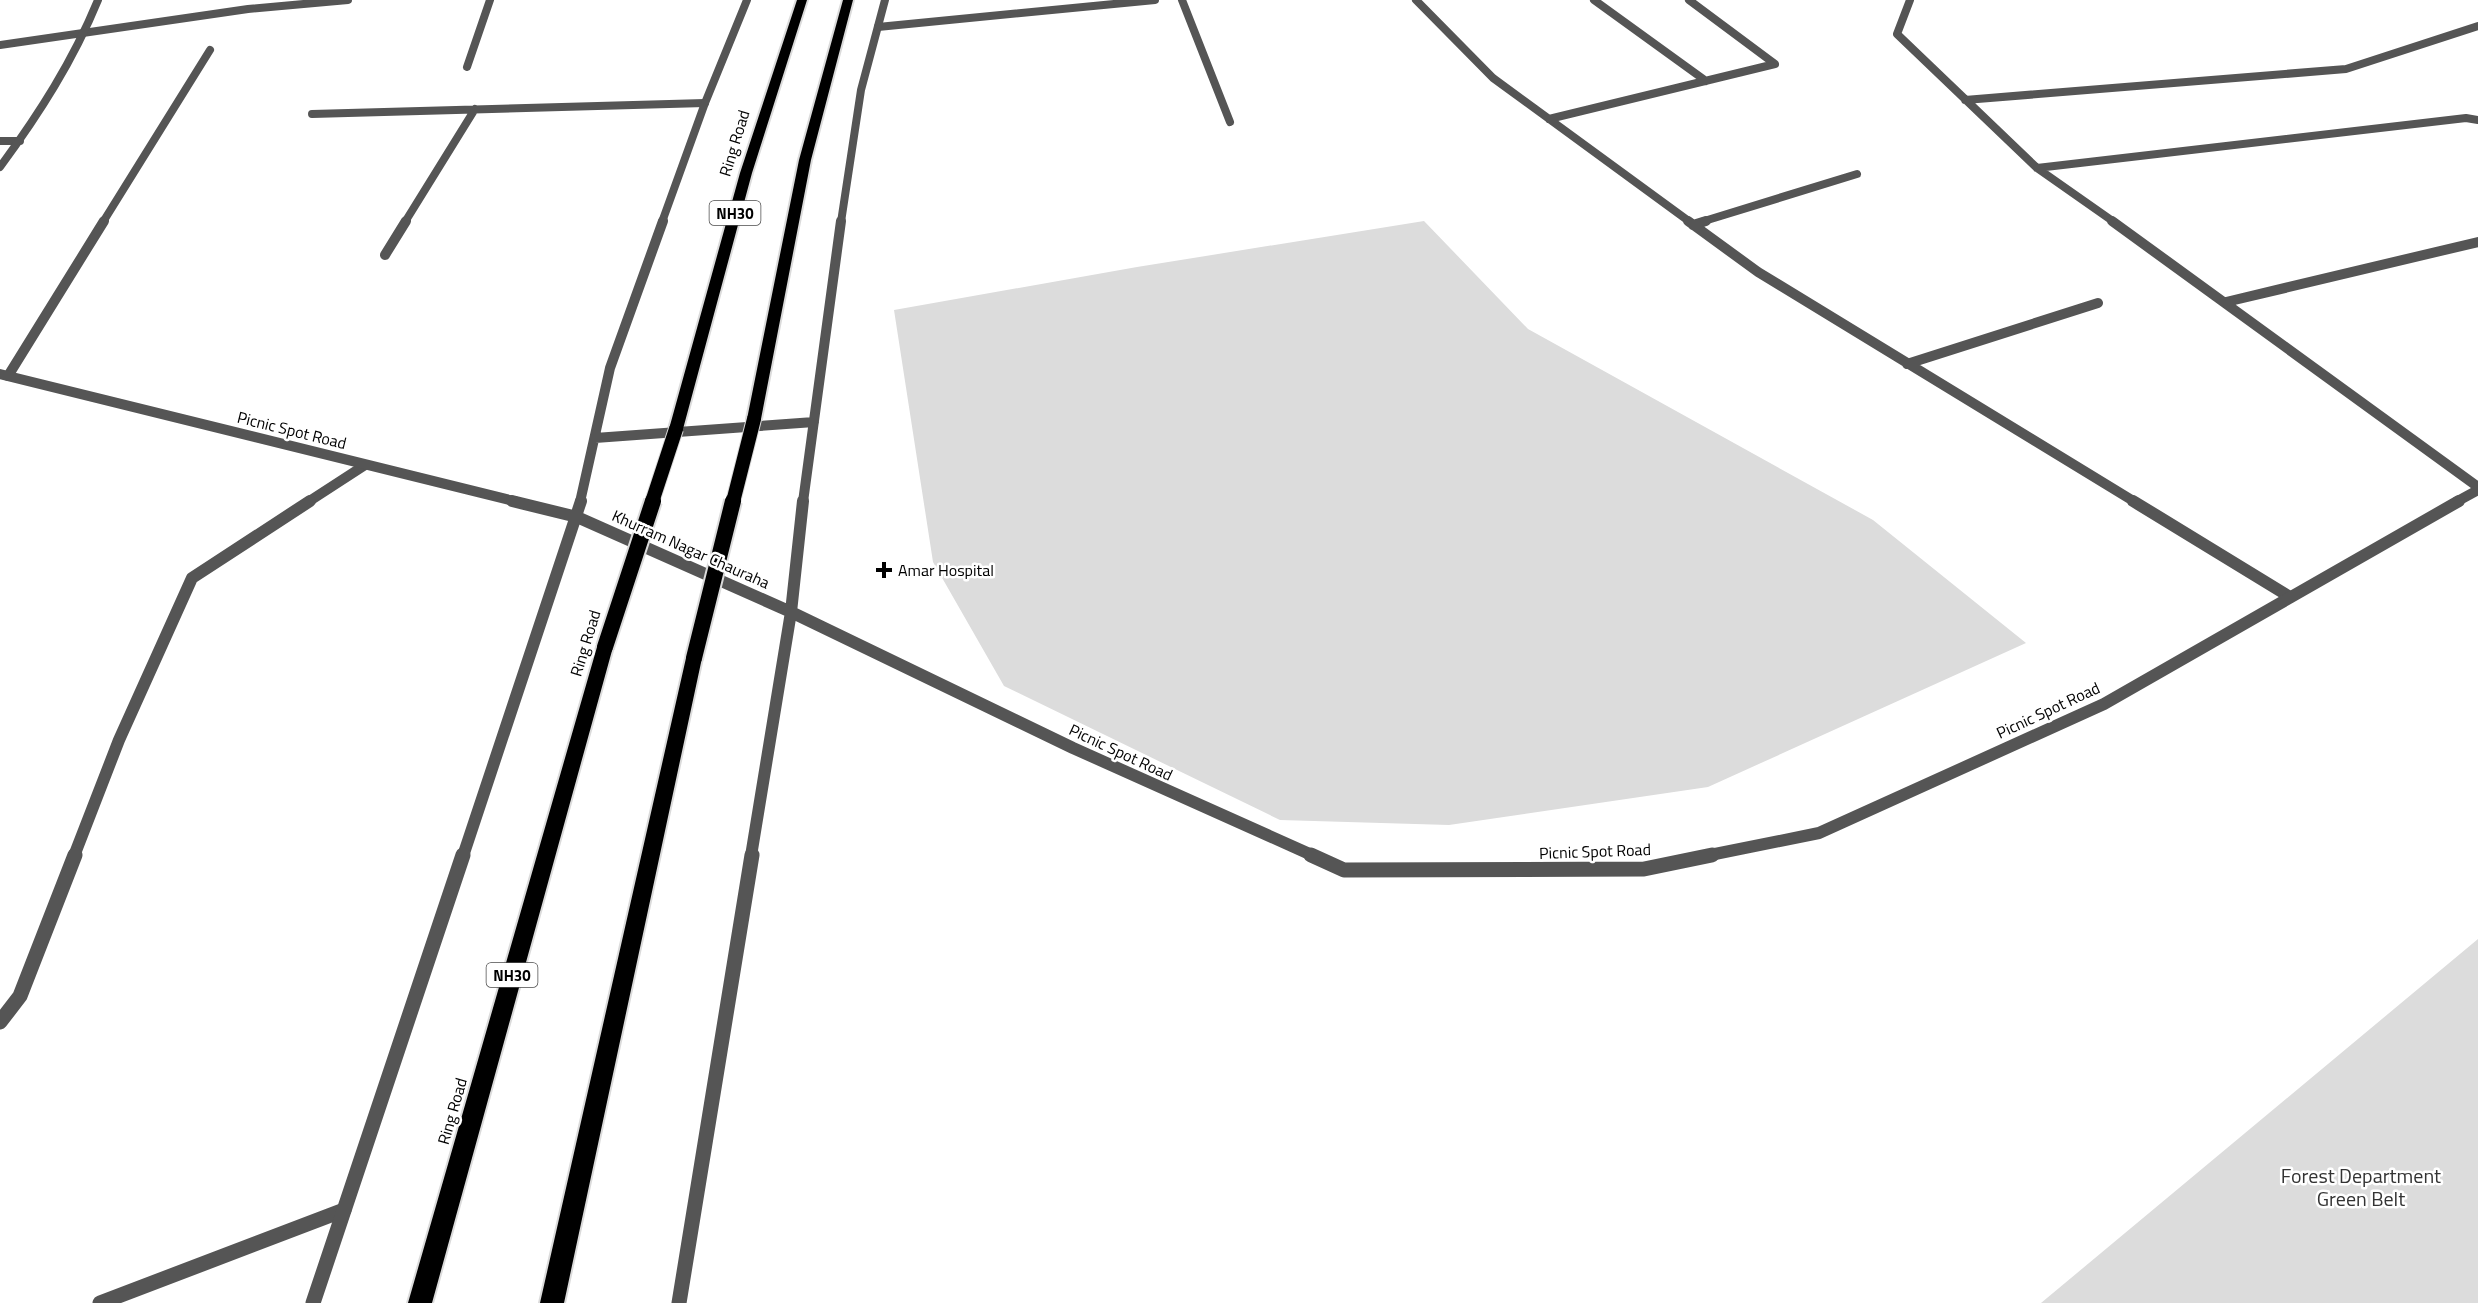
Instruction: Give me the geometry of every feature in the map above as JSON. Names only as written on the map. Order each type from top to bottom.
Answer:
[{"type":"highway","name":"Ring Road","points":[[420,1303],[605,647],[676,429],[746,173],[802,0]]},
{"type":"highway","points":[[552,1303],[663,791],[754,419],[805,160],[848,0]]},
{"type":"street","points":[[0,167],[40,113],[86,32],[98,0]]},
{"type":"street","points":[[0,45],[248,9],[348,0]]},
{"type":"street","points":[[467,67],[490,0]]},
{"type":"street","points":[[313,1303],[577,517],[610,368],[705,104],[747,0]]},
{"type":"street","points":[[679,1303],[791,612],[848,169],[861,90],[885,0]]},
{"type":"street","points":[[878,27],[1155,0]]},
{"type":"street","points":[[1182,0],[1230,122]]},
{"type":"street","points":[[1416,0],[1493,78],[1758,273],[2290,597]]},
{"type":"street","points":[[1594,0],[1706,81]]},
{"type":"street","points":[[1548,119],[1775,64],[1689,0]]},
{"type":"street","points":[[1910,0],[1898,34],[2037,168],[2226,302],[2478,488]]},
{"type":"street","points":[[1965,100],[2346,69],[2478,26]]},
{"type":"street","points":[[4,375],[210,50]]},
{"type":"street","points":[[312,114],[705,104]]},
{"type":"street","points":[[385,255],[475,109]]},
{"type":"street","points":[[2037,168],[2454,119],[2478,120]]},
{"type":"street","points":[[0,141],[20,141]]},
{"type":"street","points":[[1693,225],[1857,174]]},
{"type":"street","points":[[2226,302],[2478,242]]},
{"type":"street","points":[[1907,364],[2098,303]]},
{"type":"street","name":"Picnic Spot Road","points":[[4,375],[577,517]]},
{"type":"street","points":[[595,438],[814,422]]},
{"type":"street","points":[[0,1022],[20,996],[119,740],[192,578],[365,465]]},
{"type":"street","name":"Picnic Spot Road","points":[[791,612],[1073,748],[1344,870],[1644,869],[1819,833],[2104,704],[2478,488]]},
{"type":"street","name":"Khurram Nagar Chauraha","points":[[577,517],[791,612]]},
{"type":"street","points":[[100,1303],[344,1210]]},
{"type":"green space","points":[[1424,221],[1528,329],[1873,520],[2026,643],[1708,787],[1449,825],[1280,820],[1004,686],[933,562],[894,310],[1137,267]]},
{"type":"green space","name":"Forest Department Green Belt","points":[[2478,939],[2478,1303],[2041,1303]]},
{"type":"place","name":"Amar Hospital","points":[[884,570]]}]
